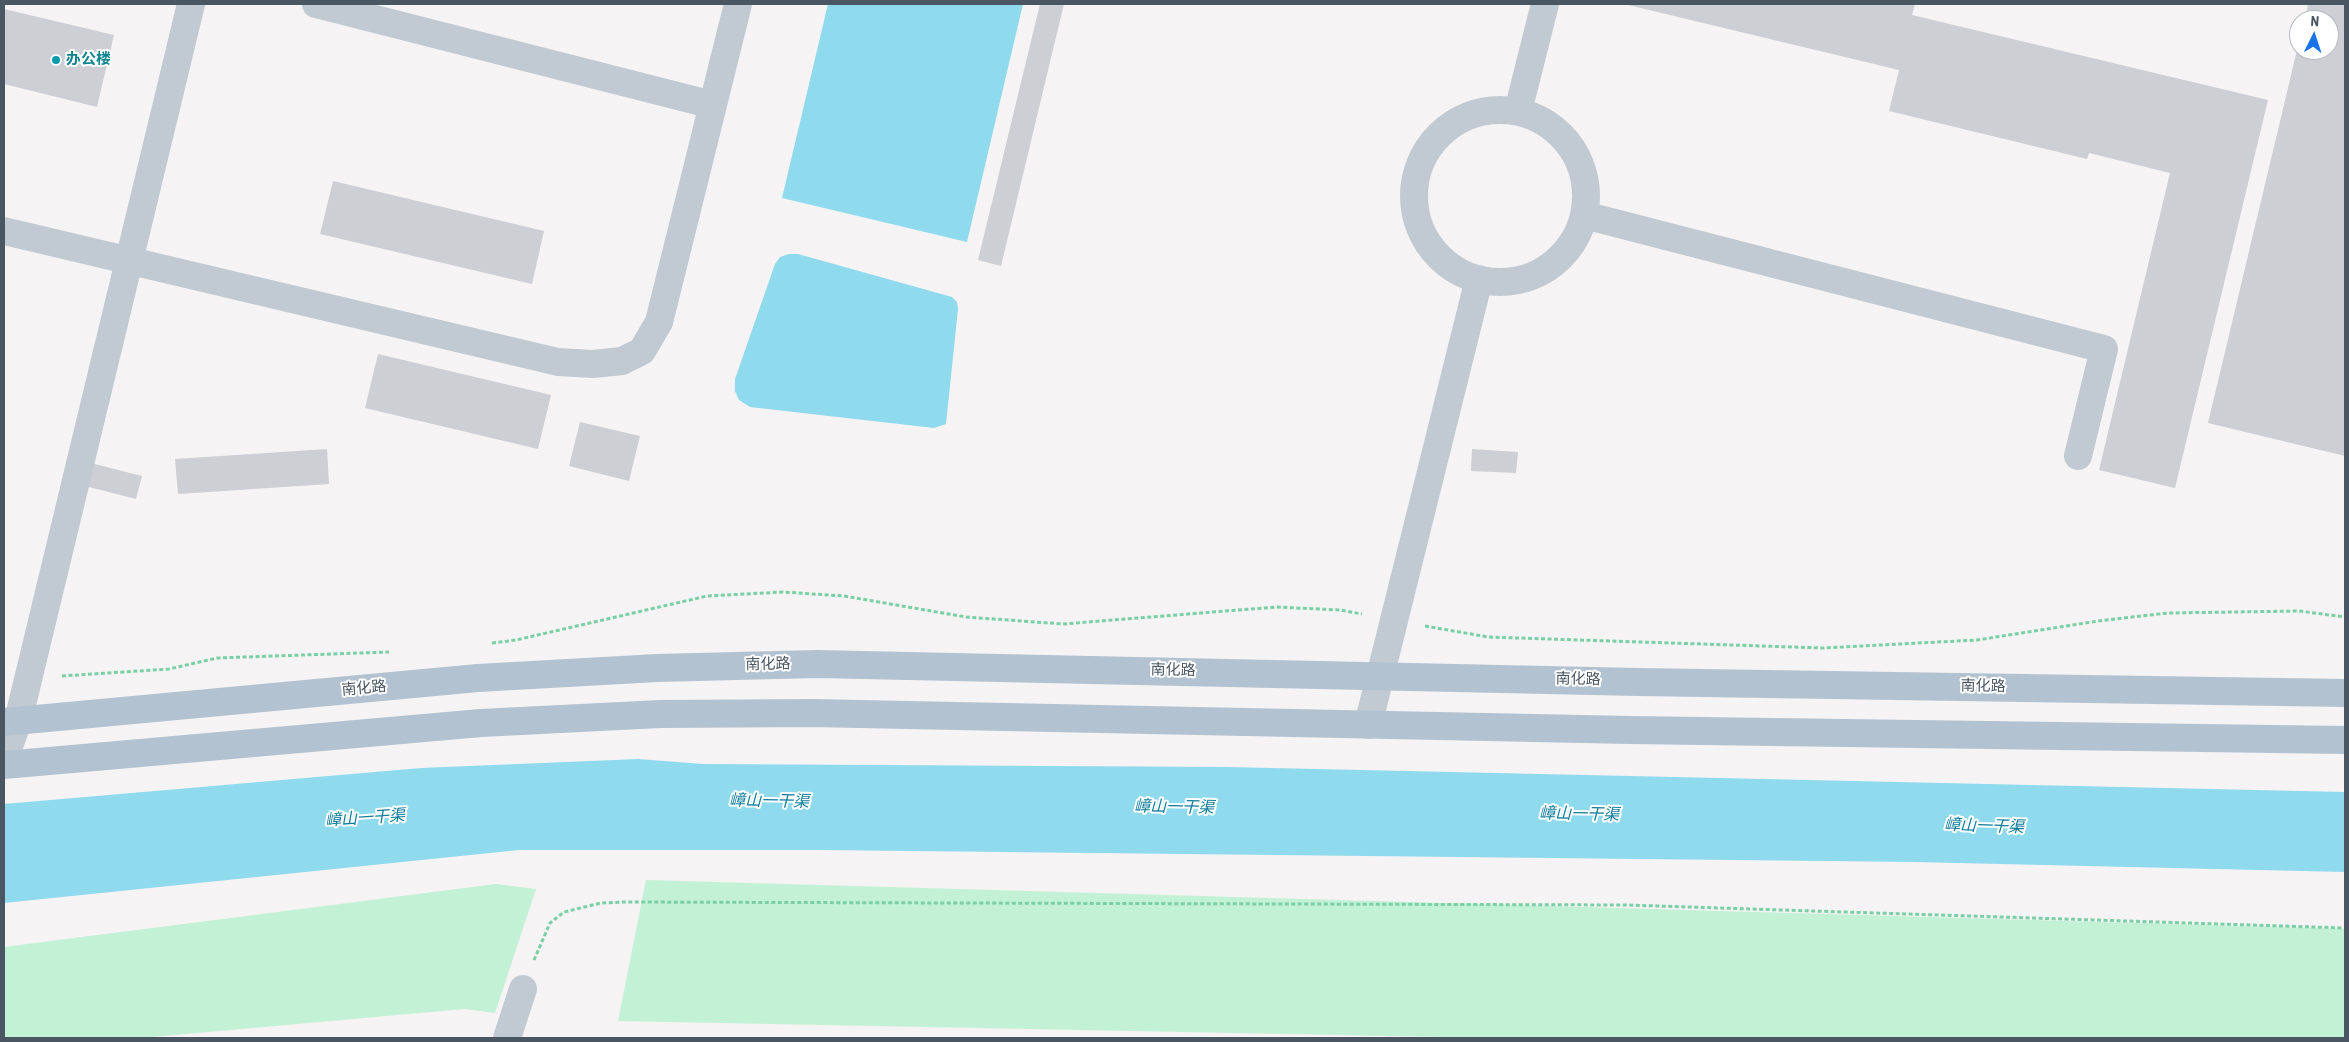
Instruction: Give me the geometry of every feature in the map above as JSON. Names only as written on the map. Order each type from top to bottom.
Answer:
[{"type":"main road","name":"南化路","points":[[11,722],[478,678],[657,668],[817,664],[2345,693]]},
{"type":"main road","points":[[4,765],[481,723],[660,714],[812,713],[1368,725],[2345,740]]},
{"type":"street","points":[[4,760],[11,722],[28,678],[192,4]]},
{"type":"street","points":[[316,4],[713,105]]},
{"type":"street","points":[[4,231],[558,362],[594,364],[622,361],[642,351],[660,322],[738,4]]},
{"type":"street","points":[[1518,111],[1545,4]]},
{"type":"street","points":[[1489,110],[1518,111],[1544,121],[1565,138],[1580,162],[1587,188],[1584,216],[1574,240],[1556,261],[1533,276],[1506,282],[1479,279],[1452,268],[1430,247],[1417,220],[1413,191],[1420,162],[1436,137],[1460,119],[1489,110]]},
{"type":"street","points":[[1584,216],[2104,349],[2078,456]]},
{"type":"street","points":[[1368,725],[1479,279]]},
{"type":"street","points":[[507,1038],[523,989]]},
{"type":"path","points":[[489,643],[516,640],[707,596],[783,592],[844,596],[966,617],[1063,624],[1276,607],[1340,610],[1488,637],[1823,648],[1977,640],[2108,619],[2168,613],[2299,611],[2345,617]]},
{"type":"path","points":[[28,678],[168,669],[217,658],[398,651]]},
{"type":"path","points":[[523,989],[550,923],[564,912],[601,903],[1626,905],[2345,928]]},
{"type":"green space","points":[[646,880],[2345,929],[2345,1038],[1491,1038],[618,1021]]},
{"type":"green space","points":[[496,884],[536,889],[495,1013],[465,1009],[141,1038],[4,1038],[4,947]]},
{"type":"water","points":[[828,4],[1023,4],[967,242],[782,198]]},
{"type":"water","points":[[798,254],[952,297],[957,302],[958,309],[946,424],[934,428],[750,407],[739,400],[735,391],[735,379],[775,264],[780,257]]},
{"type":"water","name":"嶂山一干渠","points":[[638,759],[703,764],[1227,767],[2345,792],[2345,872],[1914,862],[819,850],[519,850],[4,903],[4,804],[421,768]]},
{"type":"building","points":[[1040,4],[1064,4],[1001,266],[978,260]]},
{"type":"building","points":[[1624,4],[1915,4],[1912,15],[2268,100],[2175,488],[2099,470],[2170,173],[2089,153],[2087,159],[1889,111],[1899,70]]},
{"type":"building","points":[[2308,4],[2345,4],[2345,456],[2208,423],[2295,60],[2339,60],[2339,10],[2307,10]]},
{"type":"building","name":"办公楼","points":[[4,9],[114,35],[97,107],[4,84]]},
{"type":"building","points":[[333,181],[544,231],[532,284],[320,234]]},
{"type":"building","points":[[378,354],[551,395],[538,449],[365,408]]},
{"type":"building","points":[[580,422],[640,436],[629,481],[569,466]]},
{"type":"building","points":[[327,449],[329,484],[178,494],[175,459]]},
{"type":"building","points":[[1472,449],[1518,452],[1516,473],[1471,471]]},
{"type":"building","points":[[91,463],[142,476],[136,499],[85,486]]},
{"type":"place","name":"办公楼","points":[[56,60]]}]
